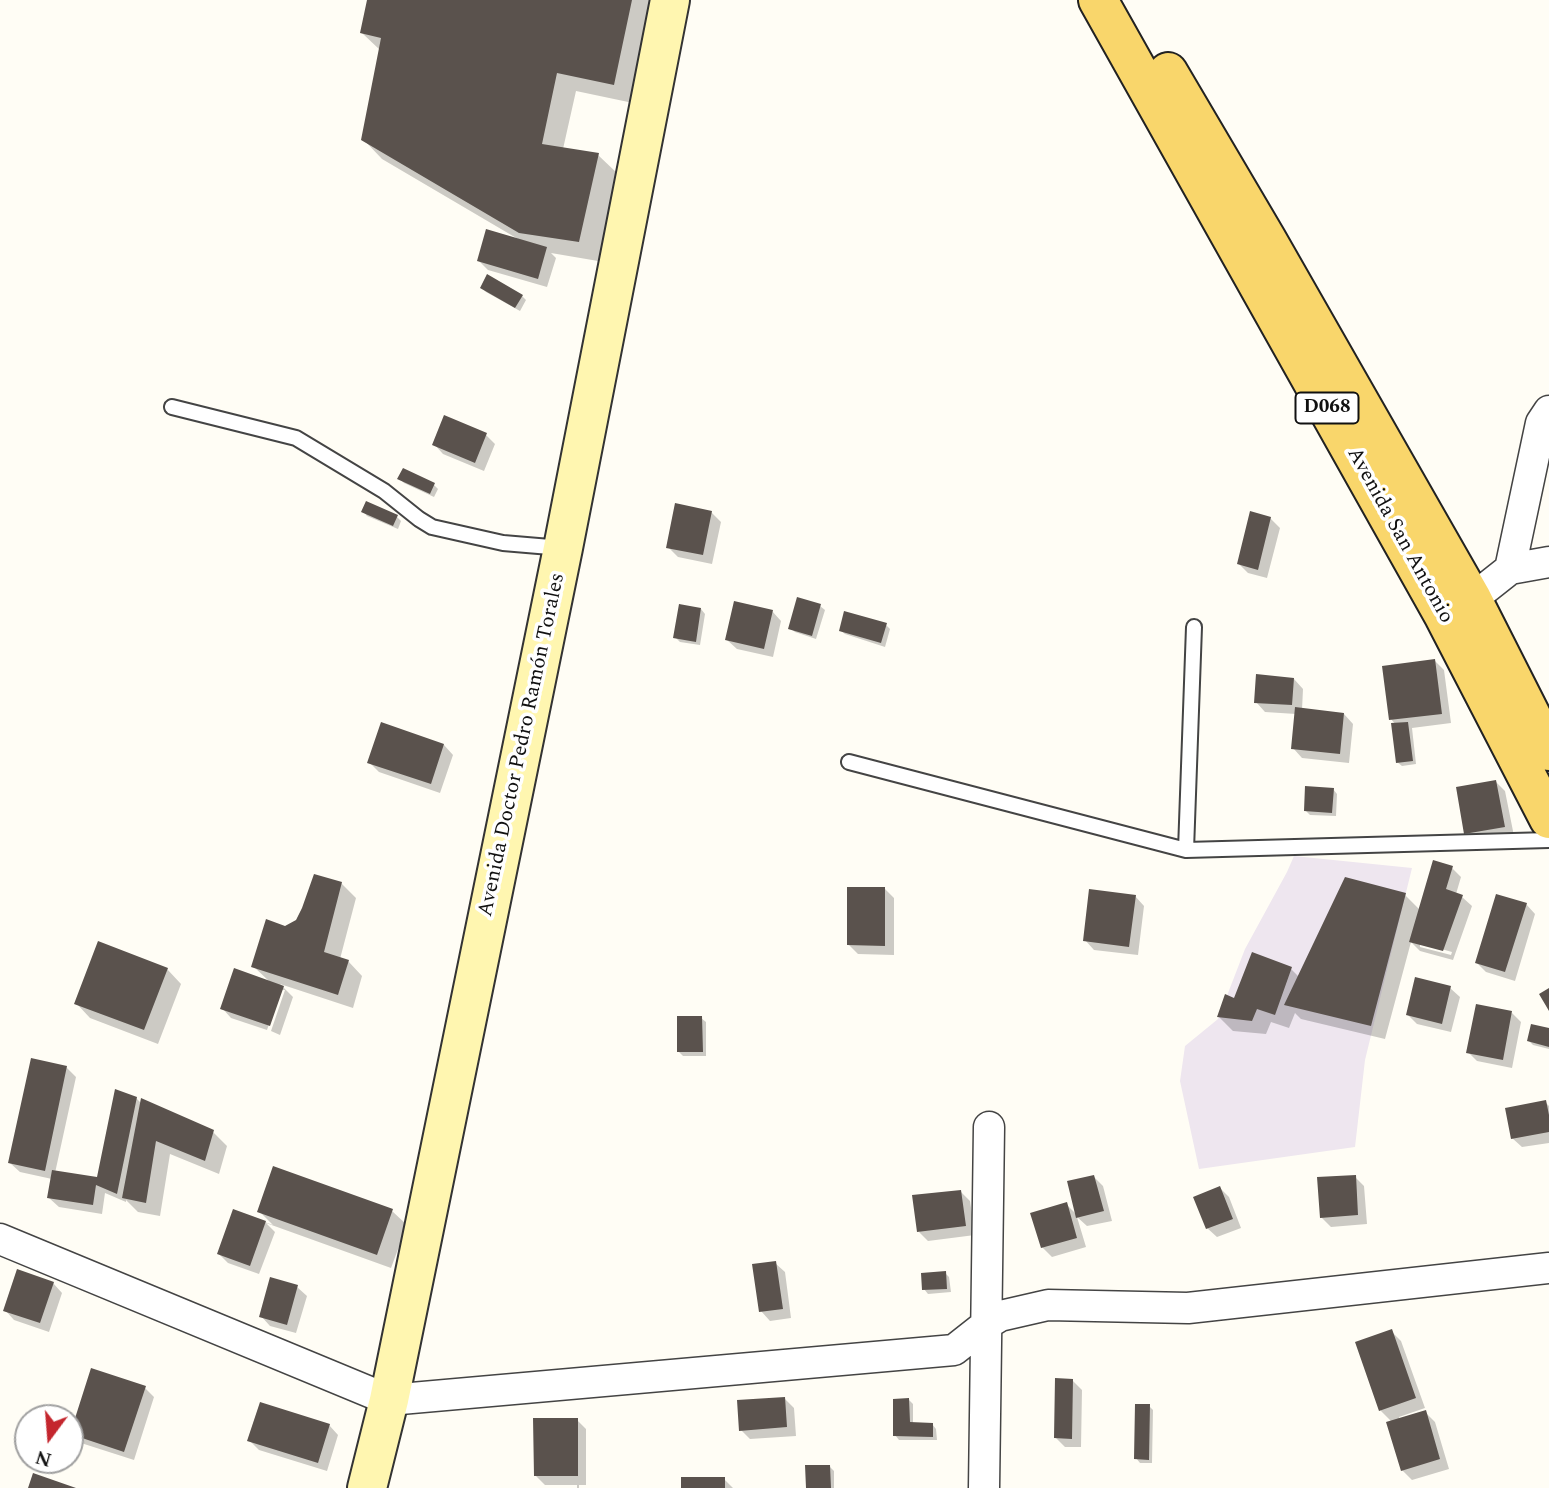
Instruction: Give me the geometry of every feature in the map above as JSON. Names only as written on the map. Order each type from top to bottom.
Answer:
[{"type":"main road","name":"Avenida San Antonio","points":[[1098,0],[1458,607],[1549,751]]},
{"type":"main road","name":"Avenida San Antonio","points":[[1125,0],[1267,240],[1458,607],[1549,819]]},
{"type":"street","name":"Avenida Doctor Pedro Ramón Torales","points":[[367,1488],[389,1400],[563,548],[670,0]]},
{"type":"street","points":[[1510,569],[1541,423],[1549,411]]},
{"type":"street","points":[[1458,607],[1510,569],[1549,562]]},
{"type":"street","points":[[984,1488],[989,1127]]},
{"type":"street","points":[[0,1239],[389,1400],[954,1350],[1000,1316],[1048,1306],[1188,1308],[1549,1268]]},
{"type":"lane","points":[[172,407],[296,438],[384,491],[432,527],[503,543],[563,548]]},
{"type":"lane","points":[[1186,850],[1194,628]]},
{"type":"lane","points":[[849,762],[1186,850],[1549,840]]},
{"type":"shaded area","points":[[1294,856],[1412,868],[1365,1060],[1355,1147],[1199,1169],[1180,1081],[1185,1046],[1218,1019],[1245,949]]},
{"type":"building","points":[[367,0],[632,0],[614,85],[557,73],[542,144],[599,153],[579,242],[519,233],[361,140],[381,38],[360,33]]},
{"type":"building","points":[[486,229],[547,247],[538,279],[477,261]]},
{"type":"building","points":[[487,274],[523,295],[515,308],[480,288]]},
{"type":"building","points":[[444,415],[487,433],[475,463],[432,445]]},
{"type":"building","points":[[403,468],[435,483],[430,494],[397,479]]},
{"type":"building","points":[[366,501],[398,515],[393,526],[361,512]]},
{"type":"building","points":[[675,503],[712,511],[703,555],[666,548]]},
{"type":"building","points":[[1250,511],[1271,517],[1258,570],[1237,564]]},
{"type":"building","points":[[797,597],[821,604],[812,636],[788,629]]},
{"type":"building","points":[[734,601],[773,610],[764,649],[725,640]]},
{"type":"building","points":[[679,604],[701,608],[696,642],[673,638]]},
{"type":"building","points":[[844,611],[887,623],[881,643],[839,631]]},
{"type":"building","points":[[1435,659],[1442,714],[1389,720],[1382,666]]},
{"type":"building","points":[[1256,674],[1294,678],[1292,705],[1254,703]]},
{"type":"building","points":[[1295,707],[1344,713],[1340,754],[1291,749]]},
{"type":"building","points":[[381,722],[444,744],[431,784],[367,763]]},
{"type":"building","points":[[1408,722],[1413,761],[1396,763],[1391,723]]},
{"type":"building","points":[[1496,780],[1505,827],[1464,834],[1456,787]]},
{"type":"building","points":[[1305,786],[1334,788],[1332,813],[1304,811]]},
{"type":"building","points":[[1433,860],[1453,866],[1446,889],[1463,895],[1443,951],[1409,942]]},
{"type":"building","points":[[314,874],[342,882],[324,952],[349,960],[338,995],[251,967],[266,919],[285,926],[296,920]]},
{"type":"building","points":[[1345,877],[1406,893],[1371,1026],[1284,1005]]},
{"type":"building","points":[[847,887],[885,887],[885,946],[847,945]]},
{"type":"building","points":[[1089,889],[1136,895],[1129,947],[1083,941]]},
{"type":"building","points":[[1496,894],[1527,903],[1505,972],[1475,963]]},
{"type":"building","points":[[98,941],[168,968],[144,1030],[74,1004]]},
{"type":"building","points":[[1252,952],[1292,967],[1275,1015],[1257,1009],[1252,1021],[1217,1017],[1225,994],[1234,998]]},
{"type":"building","points":[[234,968],[284,986],[270,1026],[220,1009]]},
{"type":"building","points":[[1415,977],[1451,986],[1442,1024],[1406,1015]]},
{"type":"building","points":[[1549,988],[1549,1011],[1539,994]]},
{"type":"building","points":[[1476,1004],[1512,1011],[1503,1060],[1466,1053]]},
{"type":"building","points":[[677,1016],[702,1016],[703,1052],[677,1052]]},
{"type":"building","points":[[1531,1024],[1549,1028],[1549,1047],[1527,1041]]},
{"type":"building","points":[[31,1058],[67,1066],[45,1171],[8,1163]]},
{"type":"building","points":[[115,1089],[137,1097],[117,1194],[96,1185],[93,1205],[47,1198],[52,1170],[97,1177]]},
{"type":"building","points":[[141,1098],[214,1130],[205,1161],[156,1141],[146,1203],[122,1198]]},
{"type":"building","points":[[1546,1100],[1549,1132],[1511,1139],[1505,1108]]},
{"type":"building","points":[[273,1166],[393,1209],[377,1255],[257,1212]]},
{"type":"building","points":[[1094,1175],[1104,1211],[1076,1218],[1067,1181]]},
{"type":"building","points":[[1356,1175],[1358,1215],[1320,1218],[1317,1177]]},
{"type":"building","points":[[1220,1186],[1233,1219],[1206,1229],[1193,1197]]},
{"type":"building","points":[[961,1190],[966,1226],[917,1232],[912,1195]]},
{"type":"building","points":[[1067,1202],[1077,1238],[1041,1248],[1030,1213]]},
{"type":"building","points":[[233,1209],[266,1221],[250,1266],[217,1254]]},
{"type":"building","points":[[776,1261],[783,1309],[759,1312],[752,1264]]},
{"type":"building","points":[[17,1269],[54,1282],[40,1323],[3,1311]]},
{"type":"building","points":[[946,1271],[947,1289],[922,1290],[921,1273]]},
{"type":"building","points":[[270,1277],[298,1285],[287,1325],[259,1317]]},
{"type":"building","points":[[1392,1329],[1416,1398],[1379,1411],[1355,1342]]},
{"type":"building","points":[[91,1368],[146,1386],[124,1452],[84,1439],[84,1404],[80,1404]]},
{"type":"building","points":[[1055,1378],[1073,1379],[1072,1439],[1054,1438]]},
{"type":"building","points":[[785,1397],[787,1427],[739,1431],[737,1400]]},
{"type":"building","points":[[909,1398],[910,1422],[933,1423],[933,1437],[893,1436],[893,1399]]},
{"type":"building","points":[[260,1402],[330,1424],[318,1463],[247,1441]]},
{"type":"building","points":[[1135,1404],[1150,1404],[1149,1460],[1134,1459]]},
{"type":"building","points":[[1426,1410],[1440,1459],[1401,1471],[1386,1422]]},
{"type":"building","points":[[533,1418],[578,1418],[578,1476],[534,1476]]},
{"type":"building","points":[[805,1465],[830,1465],[831,1488],[806,1488]]},
{"type":"building","points":[[33,1474],[36,1474],[76,1488],[28,1488]]},
{"type":"building","points":[[681,1477],[725,1477],[725,1488],[681,1488]]}]
